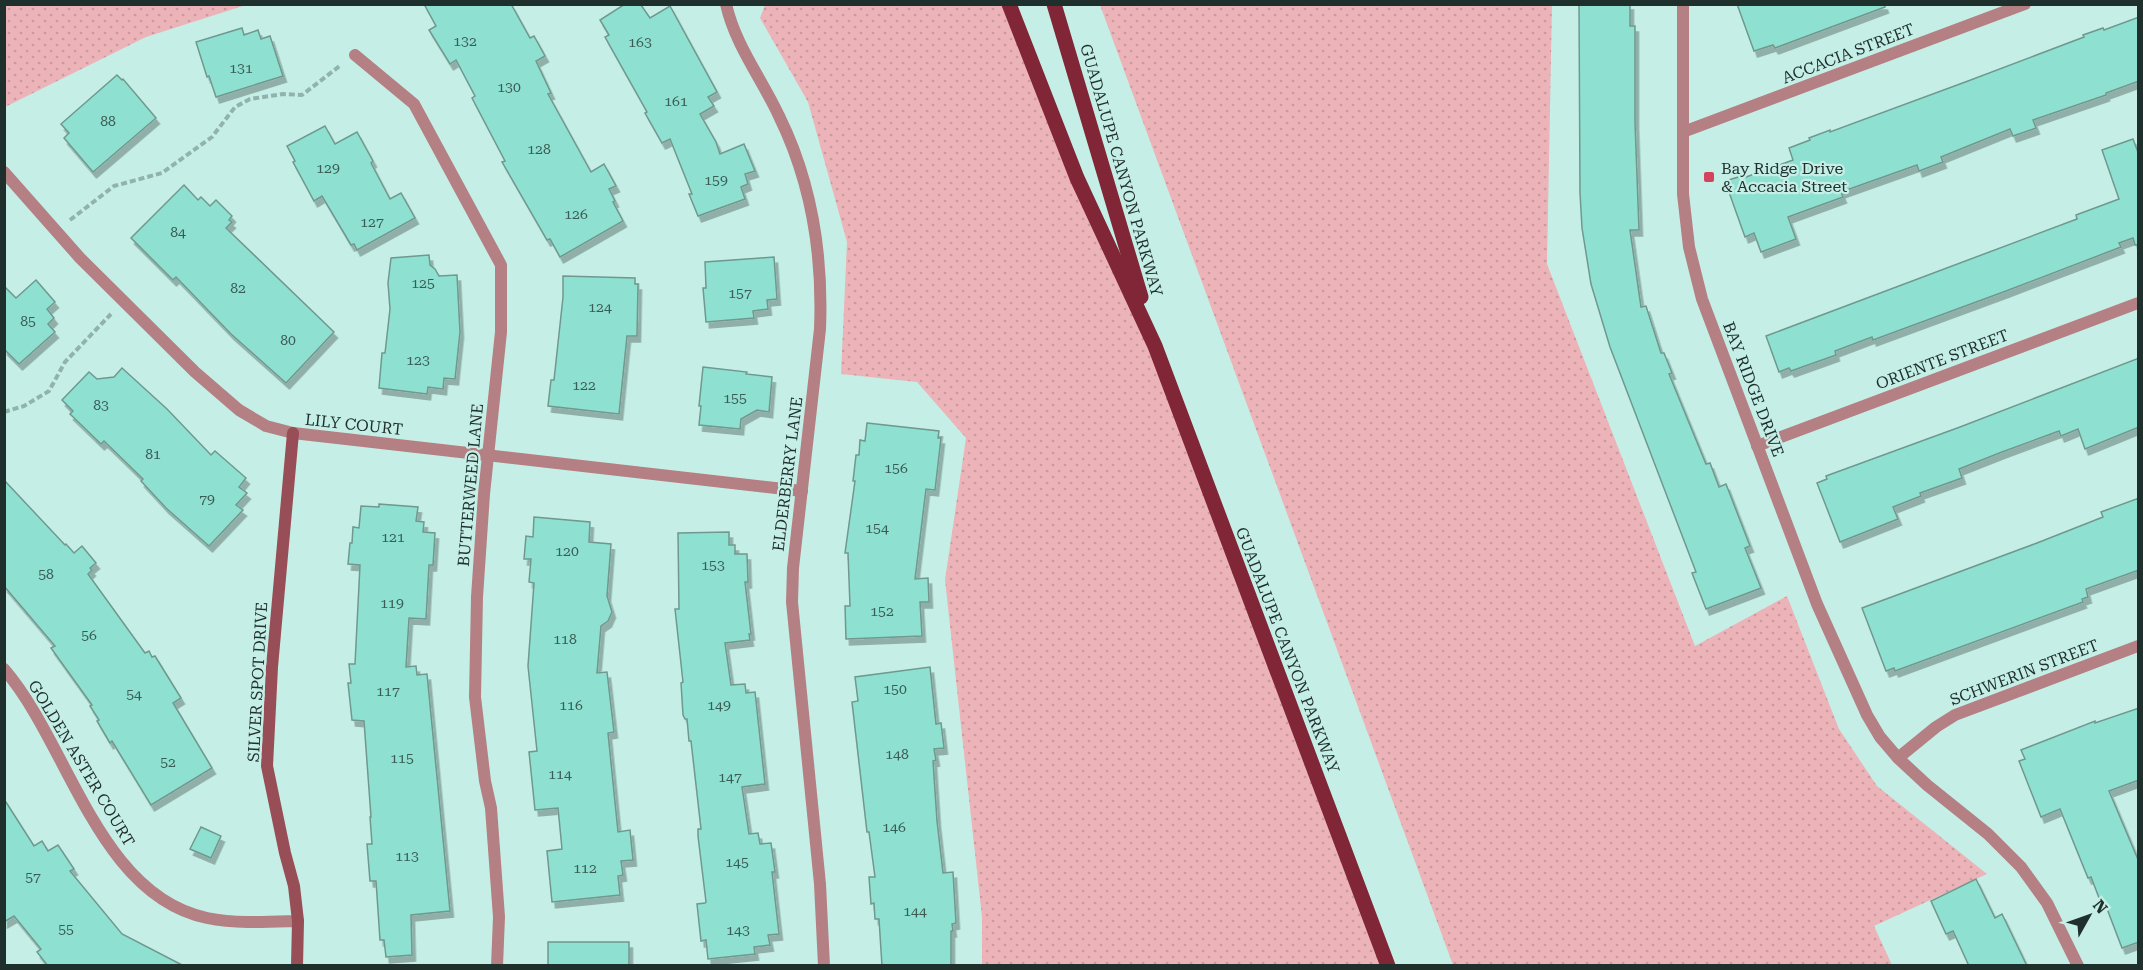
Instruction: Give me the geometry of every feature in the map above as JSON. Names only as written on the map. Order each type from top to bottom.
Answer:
[{"type":"main road","name":"GUADALUPE CANYON PARKWAY","points":[[1009,4],[1077,178],[1155,346]]},
{"type":"main road","name":"GUADALUPE CANYON PARKWAY","points":[[1054,4],[1155,346],[1389,966]]},
{"type":"street","name":"ELDERBERRY LANE","points":[[726,4],[737,37],[779,116],[799,163],[817,240],[821,300],[820,329],[792,576],[792,602],[820,884],[824,966]]},
{"type":"street","name":"BAY RIDGE DRIVE","points":[[1683,4],[1683,194],[1689,247],[1702,299],[1817,604],[1867,715],[1880,737],[1898,758],[1927,785],[1988,834],[2021,867],[2048,903],[2078,966]]},
{"type":"street","name":"ACCACIA STREET","points":[[1683,132],[2025,4]]},
{"type":"street","name":"BUTTERWEED LANE","points":[[355,54],[414,104],[501,265],[501,332],[488,455],[477,597],[475,697],[485,781],[491,808],[499,917],[497,966]]},
{"type":"street","name":"LILY COURT","points":[[4,172],[56,231],[195,372],[239,410],[266,426],[293,433],[802,491]]},
{"type":"street","name":"ORIENTE STREET","points":[[1757,446],[2139,303]]},
{"type":"street","name":"SILVER SPOT DRIVE","points":[[293,433],[272,667],[267,766],[294,886],[298,921],[297,966]]},
{"type":"street","name":"SCHWERIN STREET","points":[[1898,758],[1936,727],[1955,715],[2139,646]]},
{"type":"street","name":"GOLDEN ASTER COURT","points":[[4,669],[13,679],[38,719],[108,843],[127,870],[151,892],[179,909],[205,918],[236,922],[298,921]]},
{"type":"path","points":[[56,231],[114,186],[162,173],[212,136],[235,107],[250,99],[283,94],[302,95],[355,54]]},
{"type":"path","points":[[4,412],[24,406],[49,391],[65,362],[124,301]]},
{"type":"shaded area","points":[[5,4],[246,5],[146,37],[5,107]]},
{"type":"shaded area","points":[[765,5],[1009,5],[1155,346],[1388,965],[982,965],[982,917],[945,580],[966,438],[917,382],[841,374],[847,242],[808,102],[760,18]]},
{"type":"shaded area","points":[[1100,5],[1552,5],[1547,264],[1695,646],[1787,596],[1839,729],[1877,786],[1987,874],[1874,926],[1892,965],[1453,965]]},
{"type":"building","points":[[424,4],[511,4],[530,38],[534,36],[545,56],[536,61],[551,93],[548,94],[591,172],[604,164],[616,186],[609,189],[623,221],[560,257],[550,239],[547,240],[502,162],[505,161],[472,98],[475,96],[456,60],[450,64],[429,30],[436,26]]},
{"type":"building","points":[[625,4],[641,5],[650,18],[670,6],[717,92],[708,97],[714,106],[700,114],[720,154],[744,144],[755,171],[745,174],[748,184],[741,187],[745,199],[698,216],[689,194],[692,194],[670,139],[662,143],[605,37],[609,35],[600,20]]},
{"type":"building","points":[[1579,4],[1630,4],[1630,26],[1635,26],[1635,123],[1639,230],[1630,230],[1641,307],[1646,306],[1661,353],[1664,353],[1672,373],[1669,374],[1706,464],[1710,463],[1719,487],[1726,484],[1750,546],[1745,548],[1761,588],[1706,609],[1692,573],[1696,572],[1610,347],[1591,284],[1582,228],[1580,193]]},
{"type":"building","points":[[1737,4],[1884,4],[1885,7],[1775,48],[1773,45],[1754,51]]},
{"type":"building","points":[[2139,17],[2139,81],[2033,120],[2036,128],[2013,136],[2010,129],[1941,157],[1943,162],[1919,171],[1917,165],[1841,192],[1843,197],[1788,217],[1796,239],[1761,252],[1754,233],[1745,237],[1725,181],[1745,175],[1746,177],[1793,160],[1789,148],[1810,140],[1809,138],[1968,81],[2084,37],[2083,35]]},
{"type":"building","points":[[242,28],[244,35],[258,30],[261,39],[270,36],[283,76],[216,97],[196,42]]},
{"type":"building","points":[[117,75],[156,118],[93,172],[64,138],[69,133],[61,124]]},
{"type":"building","points":[[325,126],[335,144],[357,132],[390,199],[401,193],[415,218],[357,250],[354,244],[351,245],[322,196],[314,201],[287,146]]},
{"type":"building","points":[[2133,139],[2139,155],[2139,245],[2135,245],[2133,238],[2119,243],[2121,247],[2006,291],[1873,340],[1872,337],[1835,351],[1836,355],[1791,371],[1789,368],[1779,372],[1766,336],[2077,219],[2076,215],[2119,199],[2102,150]]},
{"type":"building","points":[[184,185],[198,200],[201,197],[210,206],[216,200],[232,216],[229,220],[232,222],[226,228],[334,332],[286,383],[231,334],[176,277],[173,280],[131,238]]},
{"type":"building","points":[[429,255],[430,265],[439,276],[457,275],[460,332],[455,379],[444,378],[443,389],[428,387],[427,394],[379,388],[382,353],[385,353],[390,309],[388,283],[391,258]]},
{"type":"building","points":[[774,257],[777,299],[767,300],[768,309],[753,311],[754,318],[706,322],[703,288],[706,288],[705,262]]},
{"type":"building","points":[[563,276],[635,278],[635,284],[638,284],[637,336],[627,336],[619,414],[548,406],[551,380],[554,380],[563,297]]},
{"type":"building","points":[[36,280],[55,302],[47,309],[54,318],[48,324],[55,332],[19,364],[4,349],[4,286],[16,298]]},
{"type":"building","points":[[2139,358],[2139,427],[2085,449],[2078,429],[2061,436],[2059,431],[2002,452],[1959,469],[1962,478],[1920,493],[1921,496],[1893,507],[1898,519],[1840,542],[1817,483],[1827,479],[1826,476]]},
{"type":"building","points":[[703,367],[772,377],[769,412],[757,410],[741,419],[740,429],[699,425]]},
{"type":"building","points":[[122,368],[167,409],[211,455],[215,451],[246,478],[239,487],[247,493],[236,505],[243,510],[209,546],[166,508],[141,481],[143,479],[104,441],[101,444],[70,414],[73,411],[62,400],[89,372],[97,379],[114,377]]},
{"type":"building","points":[[867,423],[939,431],[938,438],[941,438],[935,490],[926,489],[915,579],[928,578],[929,602],[920,602],[922,636],[846,639],[845,606],[850,606],[848,553],[845,553],[855,481],[853,481],[856,455],[859,455],[860,440],[865,441]]},
{"type":"building","points":[[4,480],[65,545],[74,553],[82,546],[96,563],[90,568],[92,570],[88,574],[145,653],[149,651],[152,657],[155,656],[181,698],[173,703],[212,768],[151,805],[112,741],[110,743],[97,721],[99,720],[90,706],[92,705],[51,648],[55,646],[4,586]]},
{"type":"building","points":[[2139,498],[2139,570],[2086,589],[2088,597],[2082,599],[2083,602],[1895,671],[1894,668],[1886,671],[1862,608],[2103,517],[2101,512]]},
{"type":"building","points":[[379,504],[418,507],[416,521],[424,522],[423,532],[435,533],[433,565],[429,565],[426,619],[409,618],[406,667],[416,666],[417,675],[427,674],[450,911],[411,915],[412,955],[386,957],[384,940],[380,940],[376,881],[370,881],[367,844],[372,844],[371,817],[364,721],[352,720],[348,683],[351,683],[349,664],[355,664],[360,565],[348,564],[350,543],[352,543],[353,527],[359,528],[361,506],[379,507]]},
{"type":"building","points":[[534,517],[590,522],[589,542],[611,544],[607,596],[612,612],[608,621],[601,626],[597,673],[607,672],[614,732],[608,733],[618,832],[630,830],[633,860],[621,861],[623,875],[618,876],[620,895],[552,902],[547,851],[562,849],[558,808],[535,810],[529,752],[537,751],[528,666],[534,583],[529,582],[531,559],[524,559],[526,536],[533,537]]},
{"type":"building","points":[[729,532],[729,545],[735,545],[735,554],[747,554],[748,582],[745,582],[751,634],[749,634],[750,640],[725,643],[731,685],[745,684],[746,693],[755,692],[765,784],[742,787],[749,834],[758,833],[760,844],[771,843],[779,934],[768,935],[770,945],[754,947],[755,954],[708,959],[706,940],[701,941],[697,904],[706,902],[698,836],[698,829],[701,829],[691,741],[689,741],[687,719],[683,715],[681,683],[683,682],[675,609],[679,609],[678,533]]},
{"type":"building","points":[[930,667],[936,724],[941,723],[944,748],[934,749],[937,821],[943,873],[953,872],[956,923],[952,924],[953,931],[951,931],[951,966],[882,966],[879,919],[875,919],[874,903],[871,904],[869,877],[875,877],[869,832],[867,832],[852,702],[858,701],[855,677]]},
{"type":"building","points":[[2139,708],[2139,780],[2109,791],[2139,862],[2139,942],[2122,948],[2104,901],[2101,903],[2091,877],[2088,878],[2060,809],[2041,817],[2019,761],[2025,759],[2021,750],[2095,721],[2095,723]]},
{"type":"building","points":[[4,799],[34,846],[42,841],[48,851],[58,845],[74,869],[70,871],[122,934],[184,966],[48,966],[37,952],[41,949],[14,916],[4,922]]},
{"type":"building","points":[[201,827],[221,836],[211,858],[190,849]]},
{"type":"building","points":[[1976,879],[1995,918],[2002,914],[2027,966],[1969,966],[1953,931],[1946,934],[1931,901]]},
{"type":"building","points":[[548,942],[629,942],[629,966],[548,966]]},
{"type":"place","name":"Bay Ridge Drive & Accacia Street","points":[[1709,177]]}]
